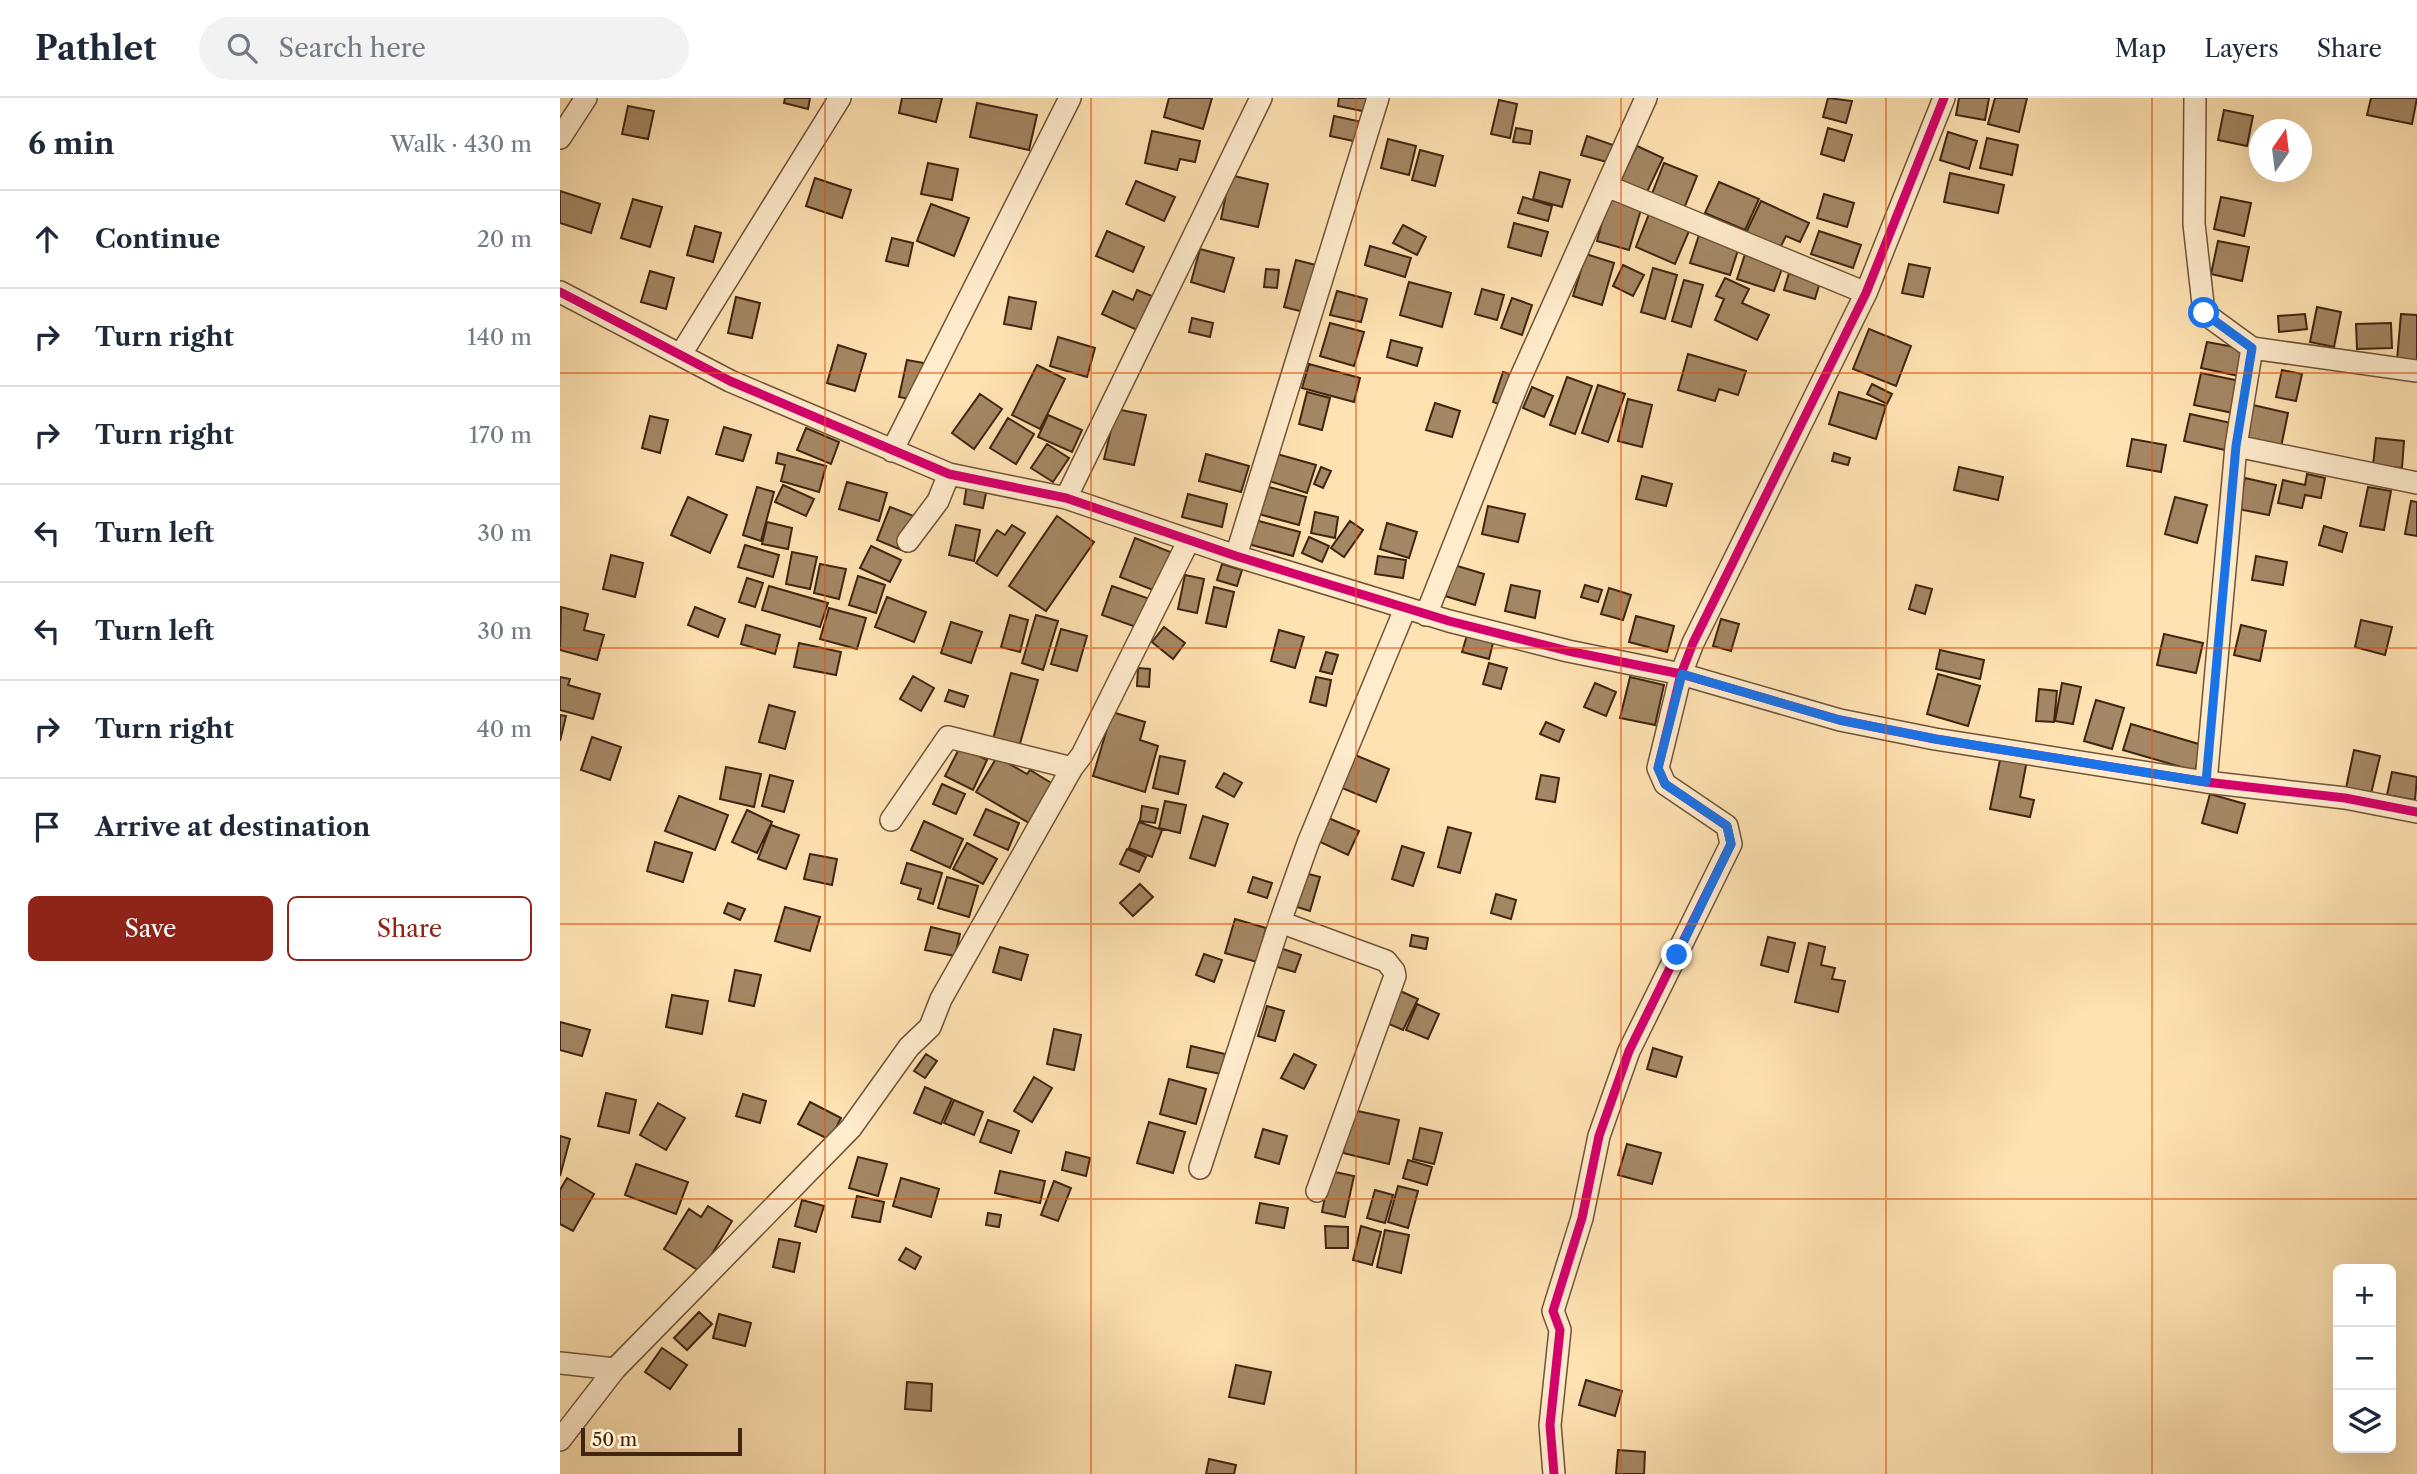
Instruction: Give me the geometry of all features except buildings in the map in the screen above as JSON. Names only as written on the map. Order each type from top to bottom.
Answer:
[{"type":"street","points":[[560,138],[586,98]]},
{"type":"street","points":[[681,354],[840,98]]},
{"type":"street","points":[[892,451],[1070,98]]},
{"type":"street","points":[[1066,498],[1261,98]]},
{"type":"street","points":[[1236,556],[1378,98]]},
{"type":"street","points":[[1426,615],[1519,381],[1646,98]]},
{"type":"street","points":[[1554,1474],[1549,1425],[1560,1330],[1553,1311],[1582,1218],[1598,1136],[1629,1051],[1731,844],[1727,826],[1665,784],[1658,768],[1682,674],[1693,643],[1866,293],[1944,98]]},
{"type":"street","points":[[2195,98],[2194,224],[2204,313],[2252,348],[2417,371]]},
{"type":"street","points":[[1607,186],[1866,293]]},
{"type":"street","points":[[560,292],[730,381],[949,474],[1066,498],[1236,556],[1426,615],[1568,651],[1682,674],[1839,720],[1936,739],[2206,782],[2345,798],[2417,812]]},
{"type":"street","points":[[2206,782],[2236,446],[2252,348]]},
{"type":"street","points":[[2236,446],[2417,483]]},
{"type":"street","points":[[908,541],[938,501],[949,474]]},
{"type":"street","points":[[560,1440],[615,1369],[851,1128],[909,1047],[930,1027],[941,999],[1072,768],[1082,755],[1189,540]]},
{"type":"street","points":[[1200,1168],[1308,843],[1405,609]]},
{"type":"street","points":[[891,820],[948,737],[1072,768]]},
{"type":"street","points":[[1280,922],[1386,961],[1395,976],[1317,1191]]},
{"type":"street","points":[[560,1363],[615,1369]]},
{"type":"cycle path","points":[[1554,1474],[1550,1425],[1560,1330],[1553,1311],[1582,1218],[1599,1136],[1629,1051],[1731,844],[1727,826],[1665,784],[1658,768],[1681,674],[1693,643],[1866,293],[1944,98]]},
{"type":"cycle path","points":[[560,292],[730,381],[949,474],[1066,498],[1236,556],[1449,621],[1568,651],[1681,674],[1840,720],[1935,739],[2206,782],[2345,798],[2417,812]]},
{"type":"route","points":[[1677,955],[1731,844],[1727,826],[1665,784],[1658,768],[1682,674],[1839,720],[1936,739],[2206,782],[2236,446],[2252,348],[2204,313]]}]
